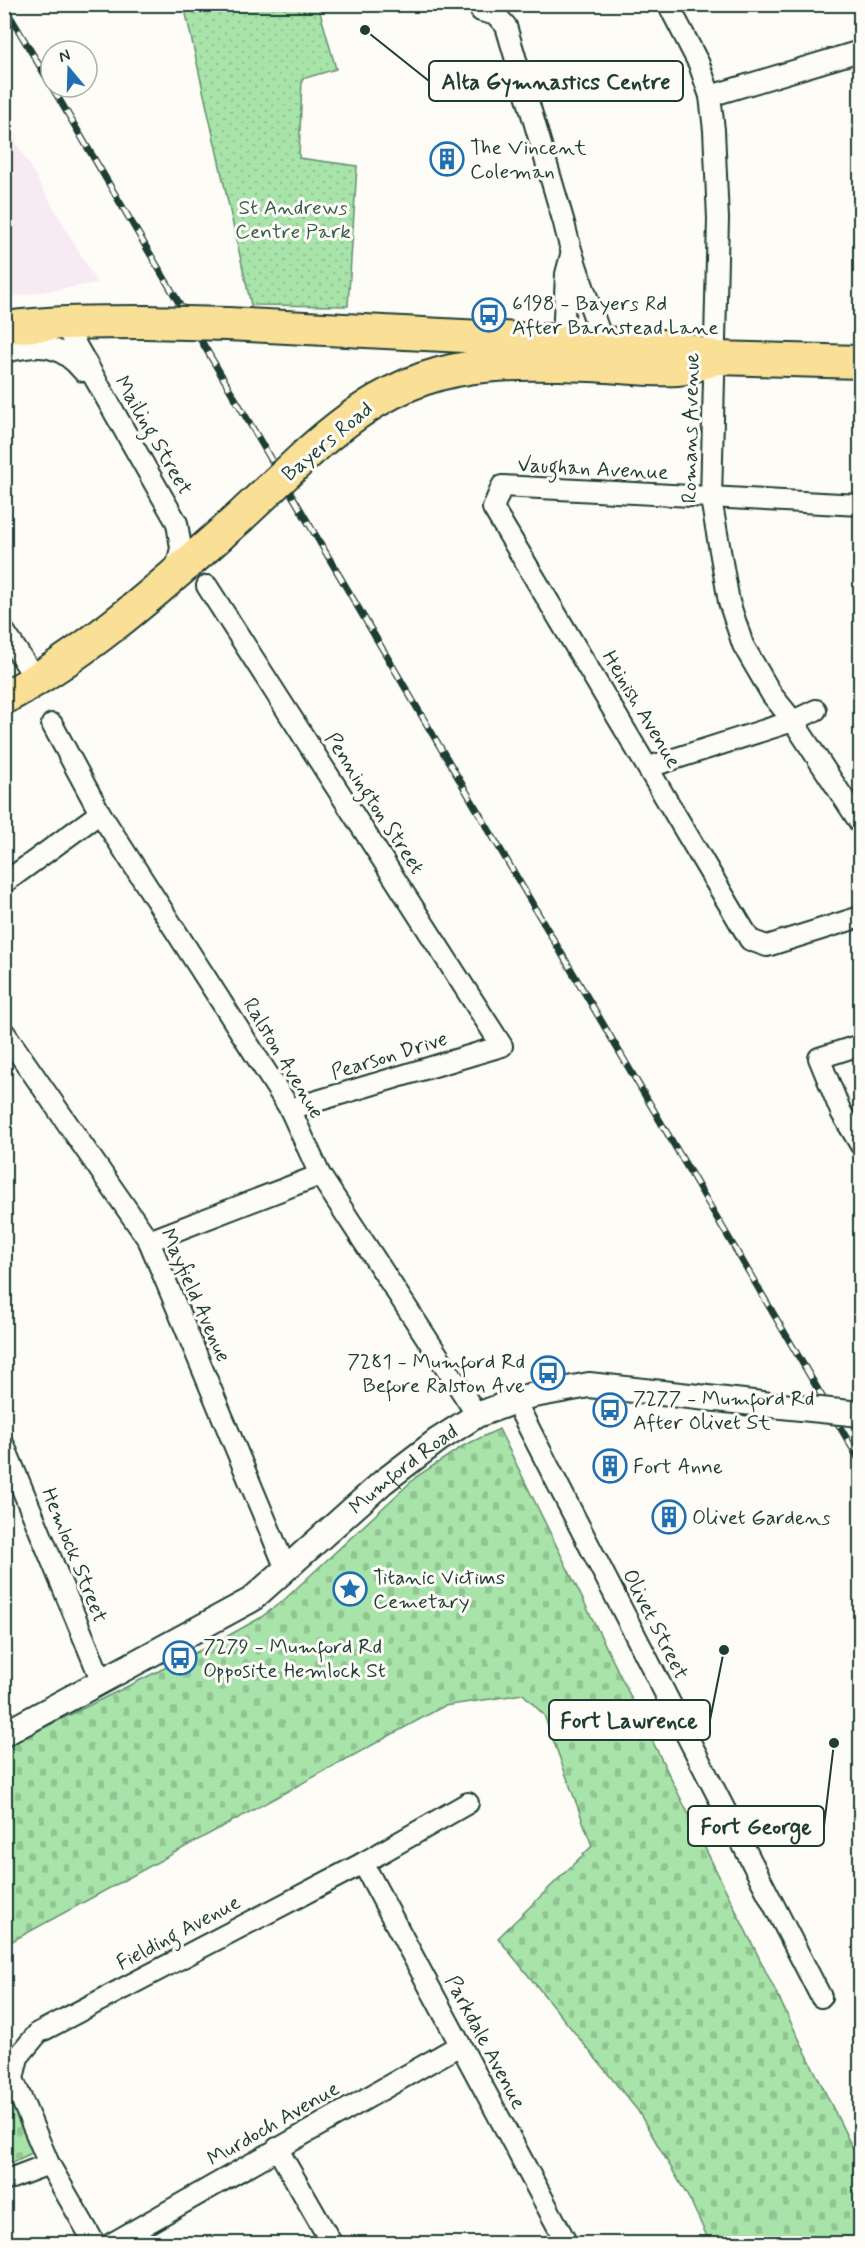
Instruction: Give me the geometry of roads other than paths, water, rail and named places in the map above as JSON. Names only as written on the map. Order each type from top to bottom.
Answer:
[{"type":"main road","name":"Bayers Road","points":[[4,328],[48,322],[64,324],[146,322],[228,324],[679,347],[716,358],[861,362]]},
{"type":"main road","points":[[4,344],[51,332],[64,324]]},
{"type":"main road","name":"Bayers Road","points":[[4,698],[37,681],[105,632],[239,518],[310,451],[376,400],[423,378],[456,368],[509,363],[678,369],[716,358]]},
{"type":"street","name":"Romans Avenue","points":[[668,4],[699,64],[710,96],[718,219],[711,499],[729,602],[738,631],[772,695],[793,721],[861,823]]},
{"type":"street","points":[[481,11],[496,15],[506,26],[571,255],[581,276],[603,343]]},
{"type":"street","points":[[710,96],[861,51]]},
{"type":"street","points":[[563,340],[566,274],[571,255]]},
{"type":"street","name":"Mailing Street","points":[[64,324],[177,523],[181,548],[175,574]]},
{"type":"street","points":[[4,352],[31,346],[48,346],[78,364],[105,396]]},
{"type":"street","name":"Vaughan Avenue","points":[[502,486],[861,506]]},
{"type":"street","name":"Heinish Avenue","points":[[502,486],[493,508],[750,940],[767,946],[861,917]]},
{"type":"street","name":"Pennington Street","points":[[207,586],[502,1046]]},
{"type":"street","points":[[4,631],[37,681]]},
{"type":"street","points":[[649,767],[793,721],[816,710]]},
{"type":"street","name":"Ralston Avenue","points":[[52,724],[100,813],[291,1109],[320,1175],[477,1415]]},
{"type":"street","points":[[4,883],[100,813]]},
{"type":"street","name":"Mayfield Avenue","points":[[4,1032],[149,1241],[286,1569]]},
{"type":"street","points":[[861,1045],[819,1058],[842,1112],[861,1144]]},
{"type":"street","name":"Pearson Drive","points":[[291,1109],[502,1046]]},
{"type":"street","points":[[149,1241],[320,1175]]},
{"type":"street","name":"Mumford Road","points":[[4,1734],[251,1600],[383,1482],[438,1440],[477,1415],[529,1396],[589,1385],[861,1414]]},
{"type":"street","name":"Olivet Street","points":[[515,1401],[821,1997]]},
{"type":"street","name":"Hemlock Street","points":[[4,1445],[102,1682]]},
{"type":"street","name":"Fielding Avenue","points":[[95,2244],[49,2164],[13,2079],[18,2056],[38,2033],[363,1863],[468,1803]]},
{"type":"street","name":"Parkdale Avenue","points":[[363,1863],[567,2244]]},
{"type":"street","name":"Murdoch Avenue","points":[[111,2244],[460,2044]]},
{"type":"street","points":[[277,2148],[332,2244]]},
{"type":"street","points":[[4,2181],[49,2164]]},
{"type":"railway","points":[[4,6],[39,65]]},
{"type":"railway","points":[[59,99],[860,1461]]},
{"type":"place","name":"Alta Gymnastics Centre","points":[[365,30]]},
{"type":"place","name":"The Vincent Coleman","points":[[447,159]]},
{"type":"place","name":"6198 - Bayers Rd After Barnstead Lane","points":[[489,315]]},
{"type":"place","name":"7281 - Mumford Rd Before Ralston Ave","points":[[548,1373]]},
{"type":"place","name":"7277 - Mumford Rd After Olivet St","points":[[610,1410]]},
{"type":"place","name":"Fort Anne","points":[[610,1466]]},
{"type":"place","name":"Olivet Gardens","points":[[669,1517]]},
{"type":"place","name":"Titanic Victims Cemetary","points":[[350,1589]]},
{"type":"place","name":"Fort Lawrence","points":[[724,1650]]},
{"type":"place","name":"7279 - Mumford Rd Opposite Hemlock St","points":[[180,1658]]},
{"type":"place","name":"Fort George","points":[[834,1743]]},
{"type":"park label","name":"St Andrews Centre Park","points":[[293,219]]}]
